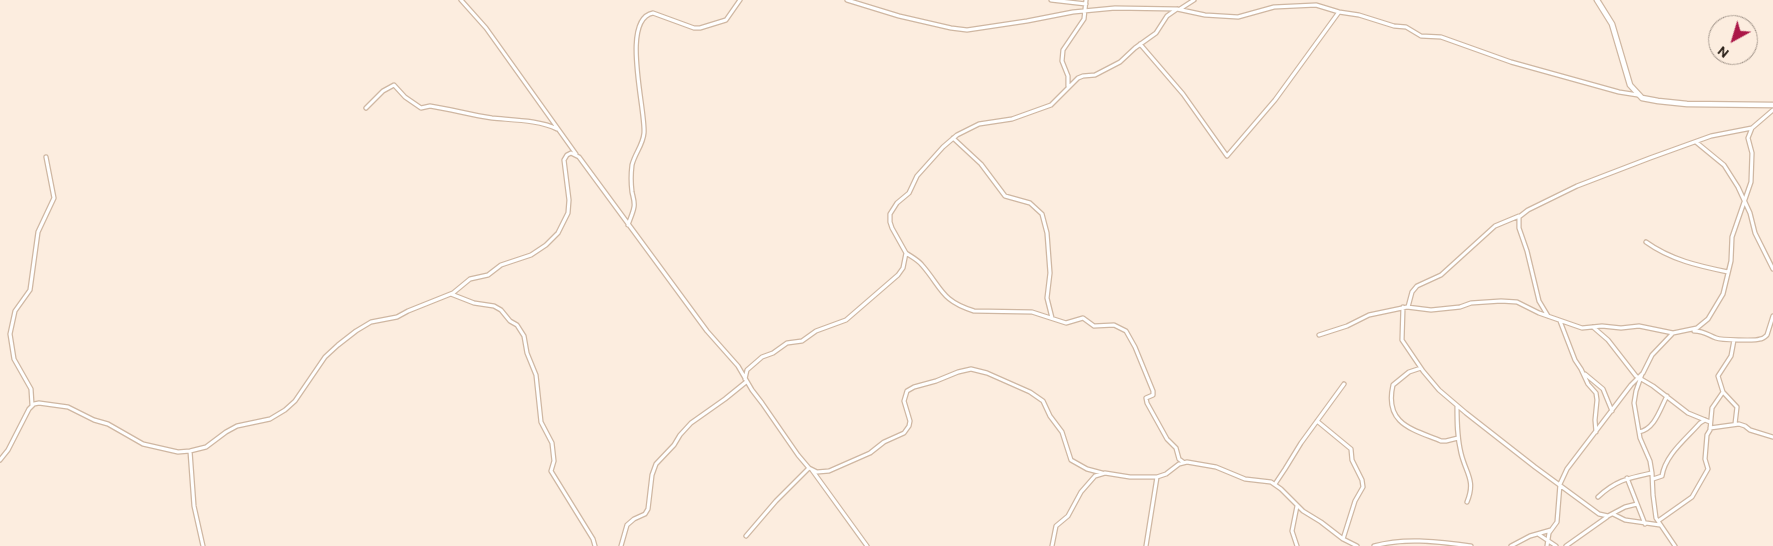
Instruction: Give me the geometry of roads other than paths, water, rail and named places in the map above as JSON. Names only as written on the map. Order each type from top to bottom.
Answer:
[{"type":"street","points":[[461,0],[486,28],[557,130],[707,331],[738,366],[745,381],[798,455],[810,468],[867,546]]},
{"type":"street","points":[[628,226],[634,206],[632,166],[642,144],[644,132],[644,114],[635,45],[636,35],[642,21],[653,13],[694,28],[704,27],[726,20],[740,0]]},
{"type":"street","points":[[847,0],[898,16],[959,30],[975,29],[1086,10],[1115,8],[1178,9],[1205,15],[1238,16],[1274,7],[1321,6],[1394,26],[1406,27],[1421,36],[1441,37],[1511,62],[1619,92],[1638,95],[1648,100],[1678,103],[1773,105]]},
{"type":"street","points":[[1051,0],[1086,2],[1084,19],[1063,50],[1063,63],[1069,80],[1067,89]]},
{"type":"street","points":[[1194,0],[1169,14],[1158,31],[1115,66],[1095,75],[1081,76],[1051,105],[1012,119],[979,124],[954,138],[943,147],[923,170],[909,193],[897,203],[890,214],[890,222],[906,253],[922,265],[940,290],[957,305],[974,311],[1032,312],[1068,323],[1083,318],[1094,326],[1114,325],[1126,331],[1135,347],[1153,391],[1153,395],[1146,398],[1147,403],[1167,438],[1176,448],[1179,459],[1184,462],[1216,467],[1245,479],[1267,481],[1274,484],[1297,506],[1343,540],[1356,546]]},
{"type":"street","points":[[1597,0],[1612,24],[1626,77],[1638,95]]},
{"type":"street","points":[[1140,44],[1182,94],[1227,156],[1275,100],[1339,12]]},
{"type":"street","points":[[366,108],[383,91],[394,85],[421,108],[430,106],[485,117],[535,122],[557,130]]},
{"type":"street","points":[[1688,331],[1703,324],[1711,315],[1723,294],[1728,272],[1732,237],[1752,177],[1752,153],[1748,140],[1752,128],[1773,110]]},
{"type":"street","points":[[1408,307],[1412,292],[1417,286],[1440,274],[1495,226],[1520,216],[1528,210],[1577,186],[1720,133],[1752,128]]},
{"type":"street","points":[[954,138],[981,164],[1005,196],[1030,203],[1042,214],[1050,272],[1047,298],[1052,318]]},
{"type":"street","points":[[1696,142],[1726,168],[1744,200],[1750,213],[1755,233],[1773,269]]},
{"type":"street","points":[[32,406],[39,402],[68,407],[94,420],[108,424],[143,444],[178,452],[206,447],[232,428],[270,419],[285,410],[302,393],[326,357],[356,331],[371,322],[397,317],[450,294],[458,290],[470,279],[488,275],[501,265],[534,254],[553,238],[562,226],[569,207],[564,160],[570,154],[578,156]]},
{"type":"street","points":[[0,460],[11,445],[32,406],[31,389],[14,359],[10,334],[15,311],[30,290],[38,232],[54,198],[46,157]]},
{"type":"street","points":[[1520,216],[1518,220],[1519,228],[1539,301],[1548,316]]},
{"type":"street","points":[[1646,242],[1664,254],[1679,260],[1728,272]]},
{"type":"street","points":[[621,546],[627,525],[645,514],[648,509],[652,472],[656,464],[691,423],[725,399],[745,381],[748,370],[762,357],[774,353],[787,343],[802,341],[816,331],[834,326],[852,316],[898,275],[903,268],[906,253]]},
{"type":"street","points":[[450,294],[474,303],[499,309],[517,325],[524,336],[527,353],[536,375],[541,422],[551,438],[554,461],[551,471],[593,539],[595,546]]},
{"type":"street","points":[[1319,335],[1347,326],[1369,315],[1403,307],[1431,310],[1479,302],[1517,302],[1559,321],[1582,328],[1645,326],[1673,333],[1701,331],[1717,339],[1729,341],[1758,340],[1762,338],[1769,332],[1773,316]]},
{"type":"street","points":[[1403,307],[1402,340],[1439,390],[1599,514],[1608,516]]},
{"type":"street","points":[[1559,321],[1573,355],[1588,384],[1597,396],[1594,420],[1596,432]]},
{"type":"street","points":[[1593,327],[1608,340],[1639,378],[1667,396],[1688,414],[1710,422]]},
{"type":"street","points":[[1547,546],[1552,530],[1558,521],[1560,484],[1576,456],[1643,373],[1652,355],[1673,333]]},
{"type":"street","points":[[1734,340],[1731,356],[1718,375],[1723,392],[1737,407],[1735,424]]},
{"type":"street","points":[[1421,368],[1409,372],[1393,385],[1391,402],[1397,418],[1406,426],[1441,441],[1458,438]]},
{"type":"street","points":[[810,468],[817,472],[836,469],[870,453],[884,442],[904,433],[910,421],[904,401],[907,391],[914,387],[971,369],[1038,396],[1062,432],[1071,460],[1087,470],[1130,478],[1157,477],[1164,475],[1184,462]]},
{"type":"street","points":[[1583,372],[1603,389],[1612,411]]},
{"type":"street","points":[[1639,378],[1634,403],[1639,432],[1652,473],[1653,500],[1659,523],[1675,546]]},
{"type":"street","points":[[1274,484],[1344,384]]},
{"type":"street","points":[[1613,514],[1621,519],[1645,524],[1659,523],[1689,499],[1697,490],[1708,468],[1705,459],[1712,408],[1723,392]]},
{"type":"street","points":[[1639,432],[1646,430],[1652,424],[1667,396]]},
{"type":"street","points":[[1457,405],[1458,438],[1461,455],[1472,488],[1467,502]]},
{"type":"street","points":[[1653,479],[1662,477],[1663,468],[1669,458],[1700,423],[1706,420]]},
{"type":"street","points":[[1317,421],[1351,449],[1352,460],[1362,480],[1363,487],[1355,501],[1343,540]]},
{"type":"street","points":[[1710,428],[1735,424],[1743,425],[1750,430],[1773,436]]},
{"type":"street","points":[[190,451],[194,506],[203,546]]},
{"type":"street","points":[[746,536],[773,504],[810,468]]},
{"type":"street","points":[[1052,546],[1056,526],[1070,513],[1084,487],[1095,476],[1102,473]]},
{"type":"street","points":[[1598,497],[1615,483],[1627,478],[1652,473]]},
{"type":"street","points":[[1146,546],[1157,477]]},
{"type":"street","points":[[1627,478],[1645,524]]},
{"type":"street","points":[[1566,546],[1608,516],[1625,507],[1637,504]]},
{"type":"street","points":[[1297,506],[1292,531],[1297,546]]},
{"type":"street","points":[[1511,546],[1522,540],[1552,530]]},
{"type":"street","points":[[1538,534],[1556,546]]},
{"type":"street","points":[[1374,546],[1391,542],[1416,541],[1472,546]]}]
